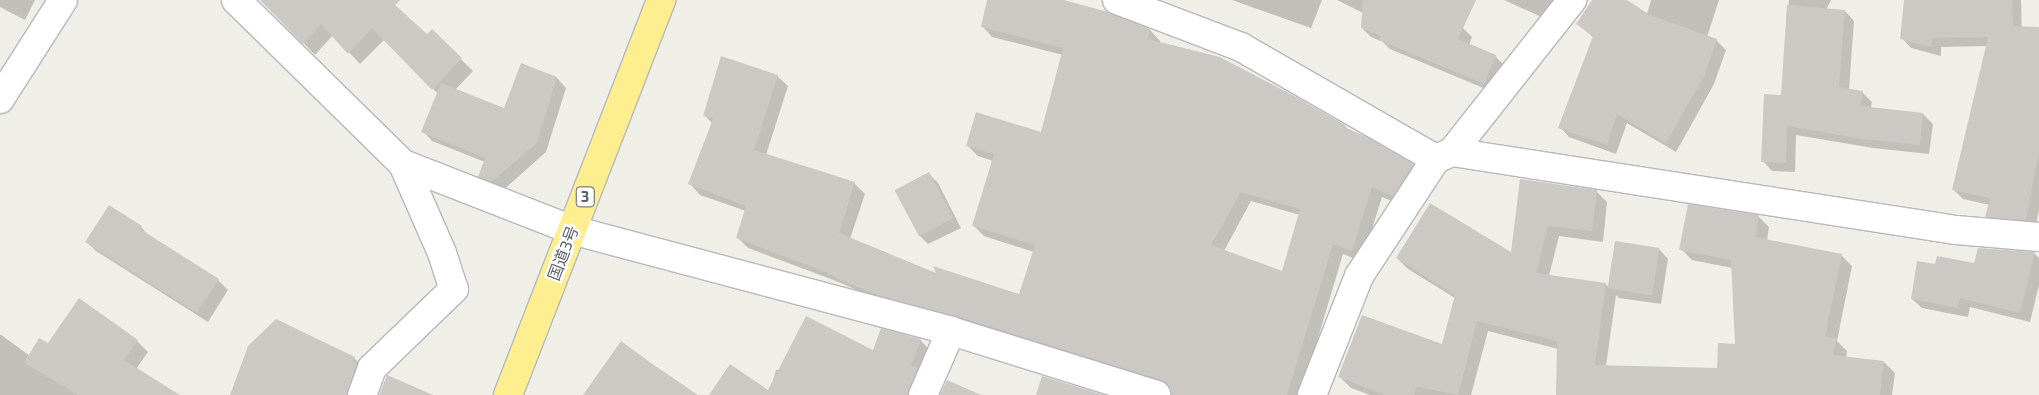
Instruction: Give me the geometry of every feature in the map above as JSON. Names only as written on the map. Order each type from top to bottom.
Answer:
[{"type":"highway","name":"国道3号","points":[[508,395],[661,0]]},
{"type":"street","points":[[0,99],[62,0]]},
{"type":"street","points":[[236,0],[403,164],[442,253],[454,289],[372,368],[362,395]]},
{"type":"street","points":[[1117,0],[1241,47],[1444,155],[1956,230],[2039,237]]},
{"type":"street","points":[[1312,395],[1359,276],[1444,155],[1572,0]]},
{"type":"street","points":[[403,164],[572,230],[951,331],[1156,395]]},
{"type":"street","points":[[923,395],[951,331]]},
{"type":"building","points":[[260,0],[400,0],[395,5],[427,34],[432,29],[462,58],[432,90],[372,28],[348,54],[321,24],[303,44]]},
{"type":"building","points":[[987,0],[1064,0],[1108,12],[1150,29],[1148,39],[1220,57],[1298,98],[1345,125],[1344,127],[1367,137],[1414,164],[1393,196],[1372,187],[1352,251],[1333,244],[1287,395],[1171,395],[1168,385],[1161,380],[956,316],[882,297],[828,273],[736,238],[746,206],[688,184],[713,119],[703,116],[721,56],[778,75],[754,150],[855,182],[839,233],[936,273],[933,266],[1019,294],[1035,245],[972,226],[994,154],[966,146],[976,112],[1041,132],[1063,48],[981,27]],"holes":[[[1241,192],[1300,209],[1282,271],[1211,245]]]},
{"type":"building","points":[[1363,0],[1476,0],[1458,39],[1496,55],[1484,84],[1379,40],[1381,36],[1361,28]]},
{"type":"building","points":[[1592,0],[1627,0],[1650,15],[1717,39],[1705,74],[1666,143],[1617,114],[1607,145],[1558,128],[1593,36],[1576,24]]},
{"type":"building","points":[[1904,0],[2012,0],[2013,26],[2039,27],[2039,152],[2026,220],[1985,217],[1990,198],[1952,190],[1988,37],[1932,38],[1931,47],[1900,39]]},
{"type":"building","points":[[1787,5],[1845,10],[1839,87],[1863,91],[1861,106],[1923,113],[1920,145],[1862,139],[1787,126],[1786,163],[1761,162],[1764,94],[1781,95]]},
{"type":"building","points":[[521,63],[557,77],[537,143],[491,182],[478,177],[485,158],[421,132],[441,83],[504,108]]},
{"type":"building","points":[[929,172],[953,218],[919,236],[895,190]]},
{"type":"building","points":[[1520,179],[1597,190],[1592,231],[1548,226],[1536,273],[1606,283],[1595,365],[1717,368],[1718,343],[1735,344],[1731,260],[1679,250],[1688,204],[1759,215],[1755,237],[1842,254],[1825,336],[1837,339],[1833,355],[1884,361],[1880,395],[1556,395],[1557,341],[1477,321],[1458,395],[1417,387],[1414,395],[1385,395],[1338,377],[1362,315],[1442,344],[1455,295],[1396,258],[1430,203],[1511,252]]},
{"type":"building","points":[[109,205],[142,226],[140,229],[219,279],[197,313],[85,242]]},
{"type":"building","points":[[1615,241],[1659,248],[1652,295],[1607,288]]},
{"type":"building","points":[[1978,248],[2035,252],[2020,313],[1960,298],[1958,308],[1911,299],[1917,261],[1935,264],[1937,256],[1974,263]]},
{"type":"building","points":[[79,298],[138,340],[124,360],[180,395],[78,395],[24,363],[39,338],[48,343]]},
{"type":"building","points":[[806,316],[873,350],[881,328],[921,339],[911,365],[918,368],[908,395],[709,395],[730,364],[768,390]]},
{"type":"building","points":[[276,319],[355,357],[353,361],[357,363],[347,395],[230,395],[248,346]]},
{"type":"building","points":[[621,341],[651,363],[698,395],[583,395]]},
{"type":"building","points":[[387,375],[433,395],[379,395]]},
{"type":"building","points":[[1042,376],[1104,395],[1036,395]]},
{"type":"building","points":[[947,380],[981,395],[940,395]]}]
